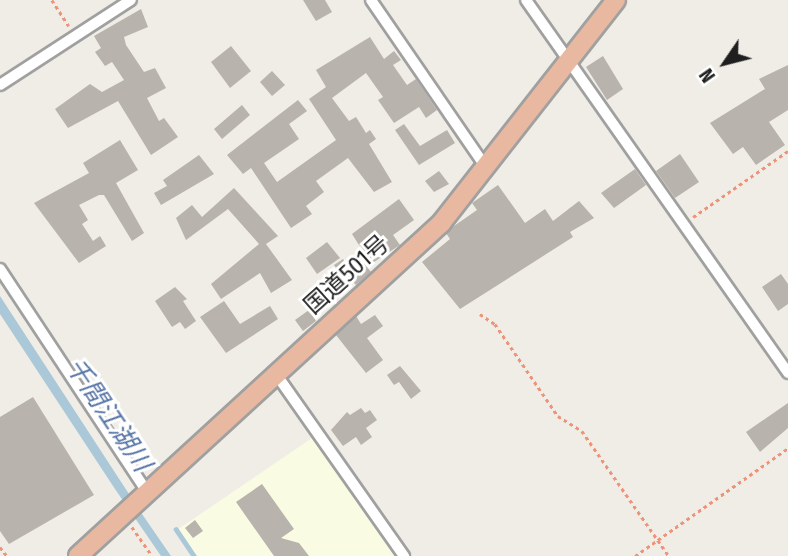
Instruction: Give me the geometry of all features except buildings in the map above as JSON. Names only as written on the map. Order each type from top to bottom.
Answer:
[{"type":"highway","name":"国道501号","points":[[78,556],[442,222],[488,169],[616,0]]},
{"type":"street","points":[[0,85],[131,0]]},
{"type":"street","points":[[371,0],[488,169]]},
{"type":"street","points":[[526,0],[788,373]]},
{"type":"street","points":[[0,269],[144,496]]},
{"type":"street","points":[[276,374],[404,556]]},
{"type":"path","points":[[52,0],[76,36]]},
{"type":"path","points":[[684,223],[788,151]]},
{"type":"path","points":[[480,314],[495,324],[558,416],[582,431],[669,556]]},
{"type":"path","points":[[635,556],[788,448]]},
{"type":"path","points":[[125,514],[152,556]]},
{"type":"path","points":[[0,547],[7,556]]},
{"type":"shaded area","points":[[315,436],[398,556],[195,556],[177,530]]},
{"type":"water","points":[[0,296],[171,556],[161,556],[115,489],[0,314]]},
{"type":"waterway","points":[[176,529],[194,556]]},
{"type":"water label","name":"千間江湖川","points":[[108,415]]}]
